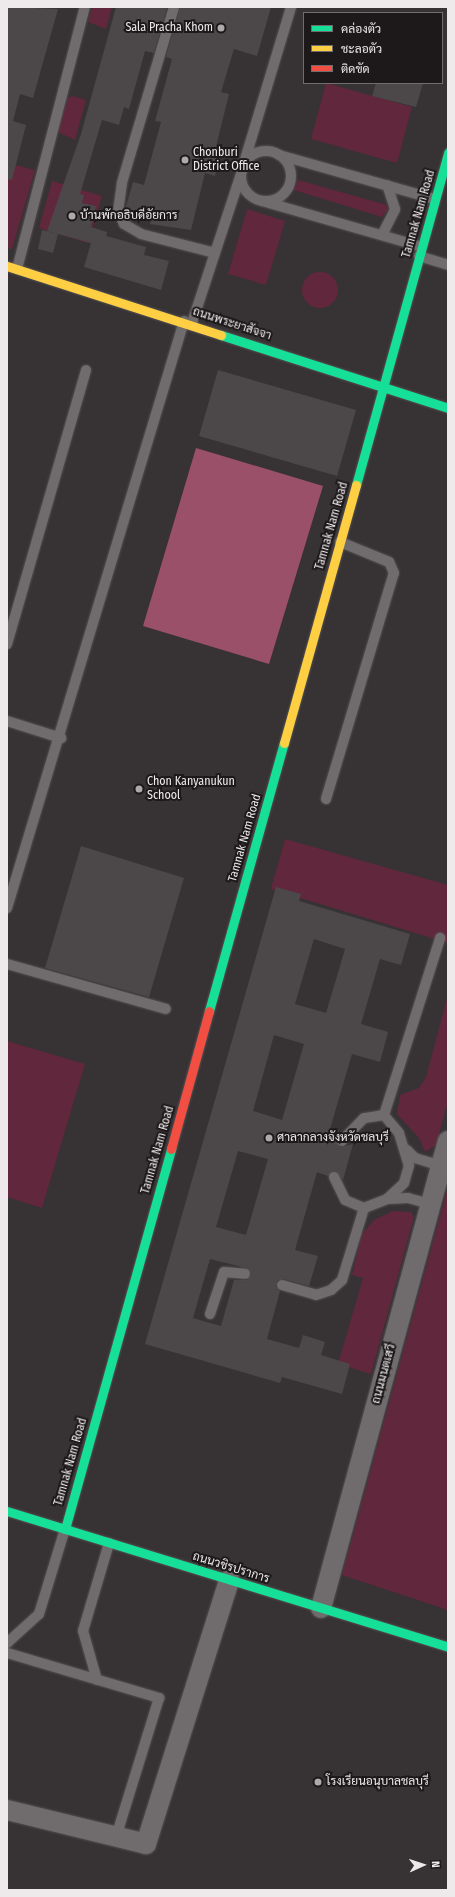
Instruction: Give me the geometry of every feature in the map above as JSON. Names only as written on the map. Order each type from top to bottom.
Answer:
[{"type":"street","name":"Tamnak Nam Road","points":[[65,1529],[448,153]]},
{"type":"street","name":"ถนนพระยาสัจจา","points":[[7,266],[188,322],[448,408]]},
{"type":"street","name":"ถนนมนตเสวี","points":[[321,1608],[448,1141]]},
{"type":"street","name":"ถนนวชิรปราการ","points":[[7,1511],[448,1647]]},
{"type":"street","points":[[7,1810],[146,1844],[229,1580]]},
{"type":"lane","points":[[17,269],[85,7]]},
{"type":"lane","points":[[174,7],[122,183],[118,210],[124,224],[140,234],[214,253]]},
{"type":"lane","points":[[7,908],[11,881],[61,738],[188,322],[214,253],[243,167],[291,7]]},
{"type":"lane","points":[[243,167],[256,153],[279,155],[435,199]]},
{"type":"lane","points":[[262,200],[279,197],[289,184],[289,167],[279,155]]},
{"type":"lane","points":[[243,167],[248,193],[262,200],[382,235],[448,265]]},
{"type":"lane","points":[[382,235],[395,209],[388,186]]},
{"type":"lane","points":[[7,644],[86,370]]},
{"type":"lane","points":[[326,799],[394,573],[389,562],[340,542]]},
{"type":"lane","points":[[7,721],[61,738]]},
{"type":"lane","points":[[384,1115],[440,938]]},
{"type":"lane","points":[[7,964],[166,1009]]},
{"type":"lane","points":[[342,1141],[364,1118],[384,1115]]},
{"type":"lane","points":[[384,1115],[399,1133],[407,1150],[409,1166],[404,1183],[387,1199]]},
{"type":"lane","points":[[407,1150],[415,1158],[441,1166]]},
{"type":"lane","points":[[334,1177],[345,1200],[364,1208],[387,1199],[408,1198],[431,1204]]},
{"type":"lane","points":[[282,1285],[316,1295],[331,1290],[342,1280],[364,1208]]},
{"type":"lane","points":[[210,1314],[224,1272],[245,1274]]},
{"type":"lane","points":[[7,1643],[39,1614],[65,1529]]},
{"type":"lane","points":[[98,1680],[83,1631],[109,1543]]},
{"type":"lane","points":[[7,1653],[159,1698],[116,1837]]},
{"type":"shaded area","points":[[92,7],[112,7],[106,29],[88,22]]},
{"type":"shaded area","points":[[326,84],[412,107],[397,163],[311,139]]},
{"type":"shaded area","points":[[72,96],[86,100],[75,140],[58,132],[68,98]]},
{"type":"shaded area","points":[[7,163],[35,170],[12,249],[7,248]]},
{"type":"shaded area","points":[[298,180],[387,205],[388,210],[382,217],[294,190]]},
{"type":"shaded area","points":[[52,181],[102,196],[88,243],[39,228]]},
{"type":"shaded area","points":[[247,209],[285,221],[266,285],[228,274]]},
{"type":"shaded area","points":[[320,272],[330,275],[335,280],[338,290],[335,300],[330,305],[320,308],[310,305],[305,300],[302,290],[305,280],[310,275]]},
{"type":"shaded area","points":[[196,448],[323,486],[269,664],[143,626]]},
{"type":"shaded area","points":[[285,839],[448,885],[448,943],[271,889]]},
{"type":"shaded area","points":[[448,995],[448,1101],[436,1145],[425,1152],[419,1138],[397,1114],[400,1095],[419,1088],[426,1077]]},
{"type":"shaded area","points":[[7,1041],[85,1064],[42,1208],[7,1197]]},
{"type":"shaded area","points":[[448,1187],[448,1610],[342,1575]]},
{"type":"shaded area","points":[[393,1211],[411,1212],[414,1217],[371,1374],[338,1364],[363,1278],[352,1275],[362,1234],[374,1220]]},
{"type":"building","points":[[7,7],[58,9],[33,98],[20,94],[13,121],[26,125],[12,180],[7,179]]},
{"type":"building","points":[[116,7],[167,7],[154,53],[145,51],[129,109],[124,107],[119,125],[102,120],[80,194],[84,195],[82,203],[96,206],[91,227],[107,232],[106,236],[146,247],[144,255],[169,261],[161,290],[84,267],[91,243],[47,231],[81,134]]},
{"type":"building","points":[[180,7],[271,7],[257,56],[234,49],[221,92],[229,94],[215,151],[221,153],[215,176],[205,173],[191,230],[150,224],[152,218],[125,210],[133,182],[144,185],[161,122],[155,121],[172,59],[166,57]]},
{"type":"building","points":[[376,84],[423,84],[416,107],[372,96]]},
{"type":"building","points":[[42,230],[58,234],[53,253],[38,249]]},
{"type":"building","points":[[218,370],[356,410],[337,476],[199,436]]},
{"type":"building","points":[[81,846],[184,878],[149,997],[45,968]]},
{"type":"building","name":"ศาลากลางจังหวัดชลบุรี","points":[[276,887],[301,894],[299,901],[410,934],[401,965],[380,959],[361,1024],[388,1032],[380,1062],[352,1054],[328,1136],[336,1139],[340,1147],[353,1144],[343,1180],[335,1171],[328,1176],[317,1172],[295,1250],[318,1256],[309,1286],[284,1279],[277,1281],[276,1287],[280,1291],[267,1339],[299,1348],[303,1335],[325,1342],[321,1355],[350,1364],[342,1394],[282,1377],[280,1383],[145,1344]],"holes":[[[314,939],[345,949],[326,1013],[295,1004]],[[274,1035],[304,1044],[282,1120],[253,1111]],[[238,1151],[268,1159],[246,1235],[216,1227]],[[210,1259],[246,1268],[251,1274],[247,1280],[234,1280],[221,1326],[193,1318]]]},
{"type":"traffic: fast","points":[[356,485],[448,153]]},
{"type":"traffic: fast","points":[[221,335],[448,408]]},
{"type":"traffic: fast","points":[[209,1011],[284,743]]},
{"type":"traffic: fast","points":[[65,1529],[171,1149]]},
{"type":"traffic: fast","points":[[7,1511],[448,1647]]},
{"type":"traffic: slow","points":[[7,266],[221,335]]},
{"type":"traffic: slow","points":[[284,743],[356,485]]},
{"type":"traffic: jam","points":[[171,1149],[209,1011]]},
{"type":"place","name":"Sala Pracha Khom","points":[[221,28]]},
{"type":"place","name":"Chonburi District Office","points":[[185,160]]},
{"type":"place","name":"บ้านพักอธิบดีอัยการ","points":[[72,216]]},
{"type":"place","name":"Chon Kanyanukun School","points":[[139,789]]},
{"type":"place","name":"ศาลากลางจังหวัดชลบุรี","points":[[269,1138]]},
{"type":"place","name":"โรงเรียนอนุบาลชลบุรี","points":[[318,1782]]}]
